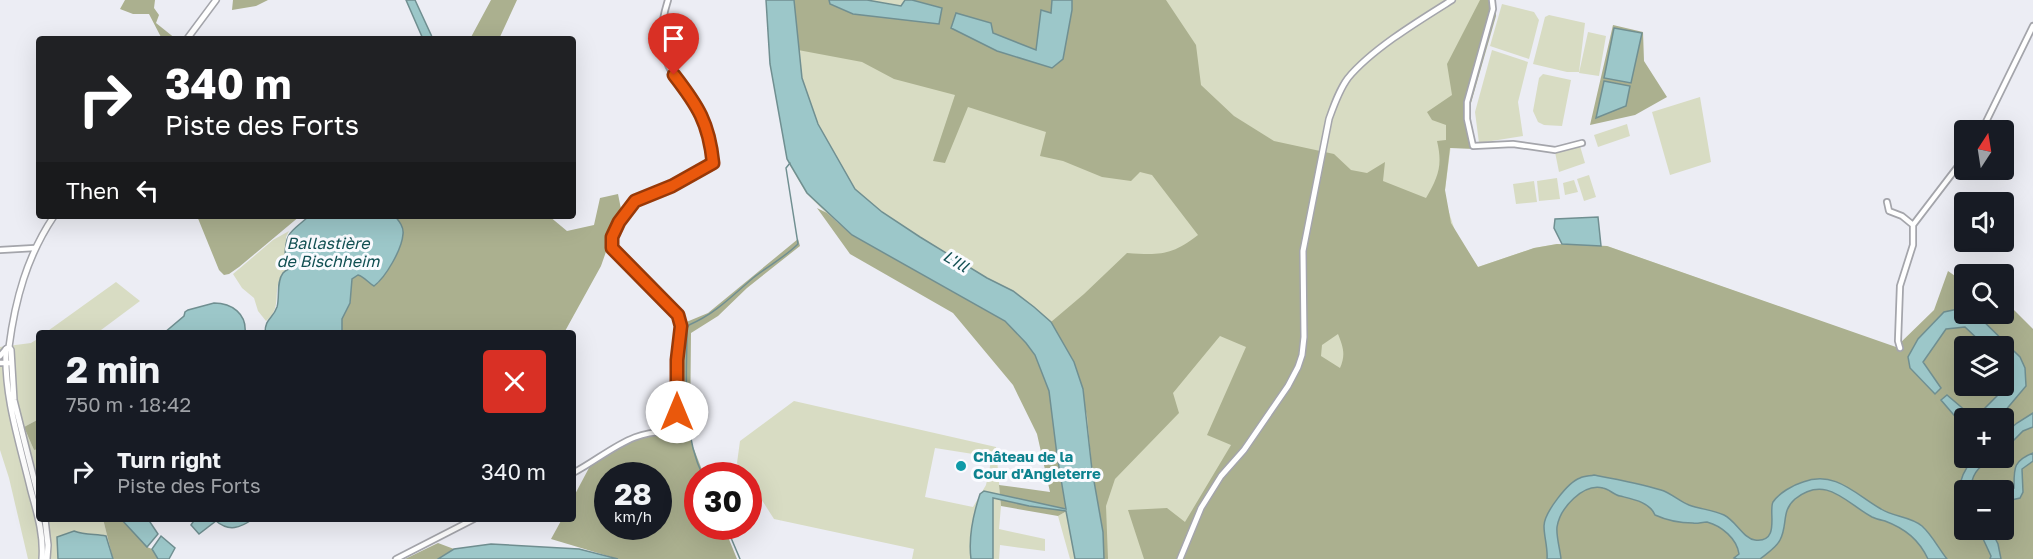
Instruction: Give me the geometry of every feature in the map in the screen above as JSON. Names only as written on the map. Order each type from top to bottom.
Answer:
[{"type":"main road","points":[[189,36],[216,0]]},
{"type":"main road","points":[[1180,559],[1201,508],[1221,476],[1244,450],[1275,405],[1298,367],[1304,337],[1303,251],[1329,119],[1336,99],[1349,77],[1362,64],[1410,26],[1452,0]]},
{"type":"main road","points":[[36,511],[14,423],[4,361],[16,301],[35,248],[52,219]]},
{"type":"main road","points":[[4,361],[36,487]]},
{"type":"main road","points":[[39,522],[42,535],[42,559]]},
{"type":"main road","points":[[45,522],[47,559]]},
{"type":"street","points":[[576,471],[626,442],[651,431],[677,434],[677,360],[680,320],[674,309],[621,257],[611,244],[622,216],[635,201],[672,186],[713,163],[701,112],[664,57],[660,29],[669,0]]},
{"type":"street","points":[[1492,0],[1493,9],[1467,102],[1467,120],[1473,146],[1513,144],[1555,150],[1582,143]]},
{"type":"street","points":[[1987,120],[2033,26]]},
{"type":"street","points":[[1900,348],[1898,341],[1900,286],[1913,245],[1913,225],[1954,171]]},
{"type":"street","points":[[1887,202],[1889,212],[1902,216],[1913,225]]},
{"type":"street","points":[[0,250],[35,248]]},
{"type":"street","points":[[4,361],[7,348]]},
{"type":"street","points":[[396,559],[468,522]]},
{"type":"green space","points":[[125,0],[155,0],[154,8],[159,15],[156,23],[172,36],[160,36],[149,14],[133,14],[120,9]]},
{"type":"green space","points":[[233,0],[268,0],[256,6],[232,10]]},
{"type":"green space","points":[[491,0],[517,0],[500,36],[472,36]]},
{"type":"green space","points":[[783,0],[1493,0],[1451,145],[1444,197],[1456,234],[1478,267],[1534,248],[1557,244],[1607,246],[1896,348],[1954,440],[1954,468],[2007,468],[2010,480],[1954,480],[1954,540],[2014,540],[2014,493],[2033,559],[1182,559],[1300,305],[1175,559],[1070,559],[1058,516],[1067,511],[1045,381],[826,213],[806,193],[789,164],[810,149]]},
{"type":"green space","points":[[794,0],[829,0],[830,4],[853,14],[884,17],[942,8],[912,0],[1052,0],[1051,13],[1041,11],[1036,50],[993,33],[956,13],[951,28],[1052,67],[1072,10],[1072,0],[1166,0],[1196,45],[1201,85],[1234,116],[1274,141],[1334,154],[1351,170],[1367,173],[1385,162],[1383,181],[1426,198],[1438,171],[1440,158],[1437,141],[1446,140],[1446,125],[1432,120],[1427,112],[1452,95],[1447,64],[1480,0],[1495,0],[1496,16],[1469,110],[1474,149],[1450,148],[1445,190],[1451,223],[1478,267],[1534,248],[1557,244],[1607,246],[1896,347],[1934,310],[1948,271],[1954,275],[1954,314],[1910,368],[1935,394],[1940,387],[1923,362],[1946,329],[1965,327],[1974,336],[1954,336],[1954,396],[1997,396],[1985,408],[1957,408],[1942,400],[1954,415],[1954,468],[2014,468],[2014,408],[2007,408],[2026,386],[2020,357],[2014,351],[2014,336],[1999,336],[1986,324],[2014,324],[2014,310],[2033,329],[2033,559],[1144,559],[1128,510],[1167,508],[1185,522],[1231,445],[1207,435],[1246,347],[1220,336],[1173,393],[1179,413],[1115,479],[1106,506],[1108,559],[1104,559],[1103,532],[1092,470],[1087,416],[1074,362],[1051,322],[1127,253],[1164,253],[1180,247],[1198,235],[1152,175],[1140,172],[1131,181],[1102,177],[1063,161],[1040,156],[1046,132],[968,107],[945,163],[933,161],[955,95],[894,79],[862,62],[798,50]],"holes":[[[1338,334],[1343,359],[1340,368],[1321,356],[1322,345]]]},
{"type":"green space","points":[[1502,4],[1534,12],[1539,20],[1529,59],[1490,46]]},
{"type":"green space","points":[[1549,15],[1585,23],[1579,72],[1567,72],[1533,64],[1545,17]]},
{"type":"green space","points":[[1613,25],[1643,32],[1644,61],[1667,97],[1635,115],[1590,125]]},
{"type":"green space","points":[[1588,32],[1606,36],[1599,76],[1579,73]]},
{"type":"green space","points":[[1492,50],[1528,62],[1518,102],[1523,136],[1479,143],[1475,112]]},
{"type":"green space","points":[[1543,74],[1571,80],[1562,126],[1544,125],[1538,122],[1533,111],[1539,78]]},
{"type":"green space","points":[[1700,97],[1711,162],[1670,175],[1652,112]]},
{"type":"green space","points":[[1627,124],[1630,136],[1598,147],[1594,135]]},
{"type":"green space","points":[[1580,146],[1585,163],[1559,172],[1555,152]]},
{"type":"green space","points":[[1589,175],[1596,197],[1584,201],[1577,179]]},
{"type":"green space","points":[[1557,178],[1560,199],[1539,201],[1537,181]]},
{"type":"green space","points":[[1574,180],[1578,192],[1565,195],[1563,183]]},
{"type":"green space","points":[[1534,181],[1537,202],[1516,204],[1513,184]]},
{"type":"green space","points":[[618,194],[621,209],[601,266],[566,330],[342,330],[342,319],[350,303],[352,279],[357,275],[378,283],[399,249],[402,228],[397,219],[553,219],[567,231],[594,225],[600,198]]},
{"type":"green space","points":[[817,208],[827,213],[852,235],[1005,321],[1026,343],[1035,355],[1049,391],[1067,511],[1058,516],[1001,506],[999,485],[1050,492],[1037,434],[1013,385],[953,313],[850,254]]},
{"type":"green space","points":[[198,219],[296,219],[229,274],[224,275],[219,270]]},
{"type":"green space","points":[[289,231],[286,237],[288,259],[294,265],[280,279],[276,306],[266,321],[258,311],[254,298],[242,288],[233,274],[273,240]]},
{"type":"green space","points":[[798,239],[800,246],[747,288],[718,316],[691,333],[690,439],[699,462],[684,462],[684,540],[729,540],[737,559],[618,559],[551,539],[560,522],[576,522],[576,492],[590,466],[594,464],[594,540],[672,540],[672,462],[597,462],[631,442],[657,433],[677,435],[674,389],[684,323],[708,313]]},
{"type":"green space","points":[[116,282],[140,301],[101,330],[49,330]]},
{"type":"green space","points":[[36,340],[36,421],[24,427],[34,450],[36,450],[36,522],[104,522],[113,559],[28,559],[0,450],[0,347],[31,343]]},
{"type":"green space","points":[[794,401],[996,447],[1001,506],[999,529],[1045,539],[1045,551],[1000,545],[999,559],[912,559],[914,549],[774,519],[762,500],[762,462],[737,462],[740,441]],"holes":[[[935,448],[992,457],[986,485],[973,507],[925,497]]]},
{"type":"green space","points":[[36,421],[36,450],[34,450],[24,427]]},
{"type":"green space","points":[[104,522],[124,522],[147,547],[152,549],[158,559],[113,559]]},
{"type":"green space","points":[[438,543],[454,549],[438,559],[405,559]]},
{"type":"water","points":[[406,0],[415,0],[432,36],[422,36]]},
{"type":"water","name":"L'Ill","points":[[766,0],[794,0],[802,78],[818,124],[855,189],[882,212],[920,237],[987,278],[1013,291],[1051,322],[1074,362],[1083,389],[1092,470],[1103,532],[1104,559],[1075,559],[1066,511],[993,498],[993,559],[971,559],[970,542],[975,510],[980,494],[984,491],[1066,509],[1049,391],[1035,355],[1005,321],[852,235],[807,193],[787,159],[770,64]]},
{"type":"water","points":[[829,0],[867,0],[901,6],[905,0],[912,0],[942,8],[939,24],[853,14],[830,4]]},
{"type":"water","points":[[1052,0],[1072,0],[1072,10],[1063,59],[1052,68],[997,51],[951,28],[956,13],[991,23],[993,33],[1036,50],[1041,10],[1051,13]]},
{"type":"water","points":[[1614,28],[1642,33],[1631,83],[1604,78]]},
{"type":"water","points":[[1604,81],[1630,86],[1626,106],[1596,118]]},
{"type":"water","points":[[1598,217],[1601,246],[1562,244],[1554,228],[1555,219]]},
{"type":"water","name":"Ballastière de Bischheim","points":[[306,219],[397,219],[401,224],[403,234],[397,255],[379,282],[374,286],[358,275],[352,279],[350,303],[342,319],[342,330],[265,330],[266,324],[277,307],[281,277],[294,265],[285,255],[287,241],[294,229]]},
{"type":"water","points":[[214,303],[227,305],[241,315],[245,330],[168,330],[188,310]]},
{"type":"water","points":[[1954,310],[1954,324],[1986,324],[1999,336],[1974,336],[1965,327],[1946,329],[1923,362],[1941,388],[1935,394],[1910,368],[1908,357],[1918,339],[1944,312]]},
{"type":"water","points":[[2014,351],[2020,357],[2025,368],[2026,386],[2007,408],[1985,408],[1997,396],[2014,396]]},
{"type":"water","points":[[1947,395],[1962,408],[1954,408],[1954,415],[1941,400]]},
{"type":"water","points":[[2033,413],[2033,427],[2023,431],[2014,440],[2014,426]]},
{"type":"water","points":[[2033,453],[2033,461],[2022,469],[2023,492],[2020,498],[2014,499],[2014,475],[2018,462]]},
{"type":"water","points":[[1979,468],[1973,480],[1961,480],[1965,470]]},
{"type":"water","points":[[1594,475],[1661,490],[1689,505],[1720,513],[1747,537],[1755,540],[1763,540],[1771,532],[1773,502],[1782,493],[1799,483],[1814,479],[1835,481],[1886,512],[1907,518],[1922,526],[1947,559],[1928,559],[1916,541],[1905,532],[1893,524],[1872,517],[1835,493],[1826,490],[1816,489],[1795,499],[1786,513],[1780,540],[1768,553],[1760,559],[1737,559],[1734,558],[1739,554],[1738,548],[1728,534],[1718,527],[1707,522],[1673,521],[1655,515],[1649,507],[1640,502],[1595,487],[1580,493],[1563,512],[1557,527],[1561,559],[1547,559],[1544,526],[1548,514],[1569,485],[1585,476]]},
{"type":"water","points":[[124,522],[150,522],[158,534],[147,547]]},
{"type":"water","points":[[193,522],[215,522],[199,534],[191,525]]},
{"type":"water","points":[[218,522],[248,522],[234,528]]},
{"type":"water","points":[[74,531],[106,536],[113,559],[58,559],[57,537]]},
{"type":"water","points":[[161,536],[175,548],[169,559],[158,559],[152,549]]},
{"type":"water","points":[[1984,540],[1996,540],[1998,544],[2001,559],[1990,559],[1991,556]]},
{"type":"water","points":[[491,544],[579,549],[618,559],[438,559],[454,549]]},
{"type":"waterway","points":[[697,462],[688,422],[687,328],[715,310],[798,244],[786,168],[790,163]]},
{"type":"waterway","points":[[732,540],[740,559]]},
{"type":"place","name":"Château de la Cour d'Angleterre","points":[[961,466]]},
{"type":"route","points":[[674,75],[701,112],[714,161],[712,165],[672,186],[644,196],[630,205],[612,237],[611,246],[674,309],[680,320],[677,412]]}]
